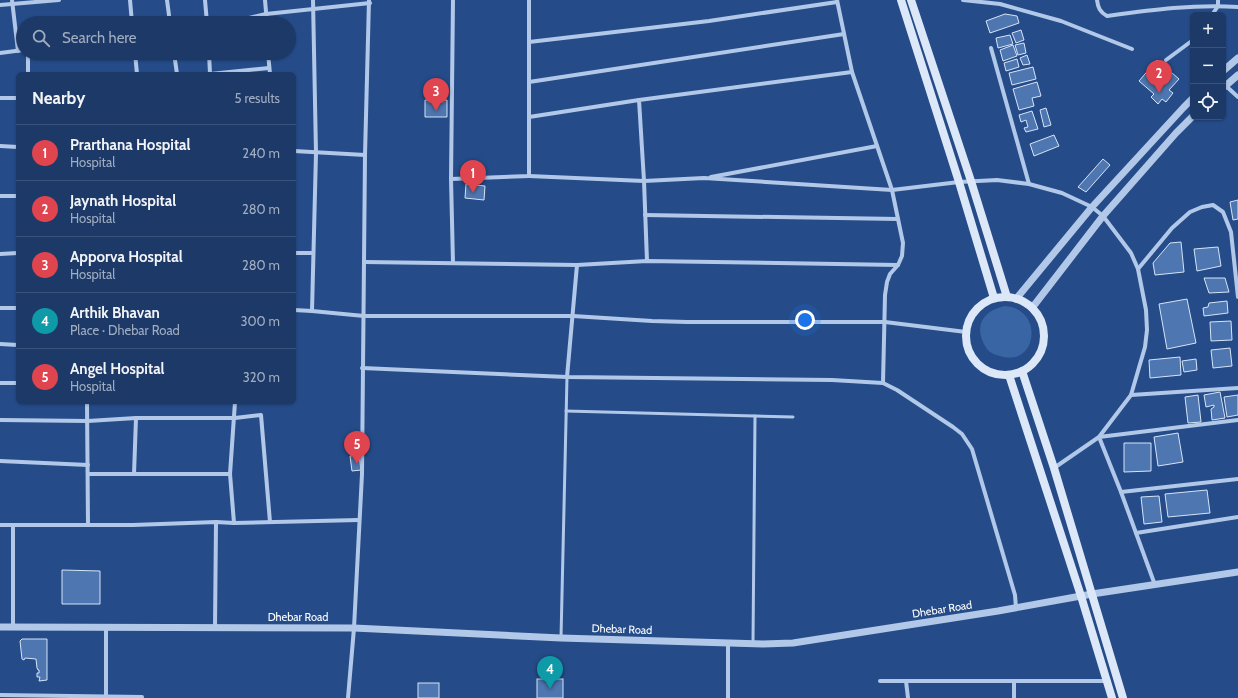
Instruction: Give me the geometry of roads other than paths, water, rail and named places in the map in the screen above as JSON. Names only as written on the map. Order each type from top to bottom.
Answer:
[{"type":"main road","points":[[901,0],[994,298]]},
{"type":"main road","points":[[911,0],[972,181],[1007,297]]},
{"type":"main road","points":[[1007,297],[1025,302],[1040,318],[1043,330],[1043,343],[1039,354],[1032,364],[1022,372],[1010,375],[998,375],[987,371],[977,364],[970,355],[966,344],[968,321],[983,303],[994,298],[1007,297]]},
{"type":"main road","points":[[1022,372],[1054,468],[1124,698]]},
{"type":"main road","points":[[1010,375],[1082,596],[1112,698]]},
{"type":"street","points":[[0,5],[12,2],[58,0]]},
{"type":"street","points":[[130,0],[131,16]]},
{"type":"street","points":[[167,0],[169,16]]},
{"type":"street","points":[[205,0],[206,16]]},
{"type":"street","points":[[265,0],[266,14]]},
{"type":"street","points":[[312,311],[316,153],[313,0]]},
{"type":"street","points":[[453,0],[451,179],[454,263]]},
{"type":"street","points":[[529,0],[529,176]]},
{"type":"street","points":[[963,0],[1000,2],[1061,21],[1132,49]]},
{"type":"street","points":[[1097,0],[1102,13],[1107,16],[1180,7],[1238,7]]},
{"type":"street","points":[[1214,12],[1218,6],[1218,0]]},
{"type":"street","points":[[258,16],[370,1],[365,155],[362,474],[354,628],[348,698]]},
{"type":"street","points":[[529,42],[709,21],[837,1],[852,72],[892,190],[903,243],[902,256],[898,265],[890,274],[885,295],[883,382]]},
{"type":"street","points":[[12,2],[16,23]]},
{"type":"street","points":[[529,82],[844,34]]},
{"type":"street","points":[[1166,60],[1190,42]]},
{"type":"street","points":[[991,48],[1029,184]]},
{"type":"street","points":[[0,53],[16,51]]},
{"type":"street","points":[[1226,69],[1238,58]]},
{"type":"street","points":[[28,60],[28,72]]},
{"type":"street","points":[[136,60],[137,72]]},
{"type":"street","points":[[175,60],[177,72]]},
{"type":"street","points":[[209,60],[210,72]]},
{"type":"street","points":[[268,60],[270,72]]},
{"type":"street","points":[[230,72],[269,68]]},
{"type":"street","points":[[529,117],[639,100],[852,72]]},
{"type":"street","points":[[1226,85],[1238,75]]},
{"type":"street","points":[[1226,88],[1238,97]]},
{"type":"street","points":[[0,98],[16,98]]},
{"type":"street","points":[[639,100],[647,261]]},
{"type":"street","points":[[1016,299],[1092,208],[1190,101]]},
{"type":"street","points":[[1032,308],[1103,216],[1190,119]]},
{"type":"street","points":[[0,146],[16,147]]},
{"type":"street","points":[[704,178],[877,146]]},
{"type":"street","points":[[296,151],[365,155]]},
{"type":"street","points":[[451,179],[529,176],[644,181],[704,178],[892,190],[959,182],[997,180],[1029,184],[1062,192],[1092,208],[1103,216],[1131,253],[1138,269],[1146,310],[1147,330],[1145,347],[1131,395],[1099,437],[1054,468]]},
{"type":"street","points":[[0,196],[16,196]]},
{"type":"street","points":[[1138,269],[1172,228],[1190,212],[1202,207],[1213,205],[1223,212],[1231,232],[1238,297]]},
{"type":"street","points":[[645,214],[898,219]]},
{"type":"street","points":[[0,254],[16,253]]},
{"type":"street","points":[[296,253],[313,253]]},
{"type":"street","points":[[364,262],[577,265],[647,261],[898,265]]},
{"type":"street","points":[[567,377],[577,265]]},
{"type":"street","points":[[0,308],[16,308]]},
{"type":"street","points":[[296,310],[364,316],[573,316],[687,322],[885,322],[966,332]]},
{"type":"street","points":[[0,344],[16,345]]},
{"type":"street","points":[[362,368],[567,377],[883,382],[953,427],[962,434],[972,449],[1015,595],[1016,608]]},
{"type":"street","points":[[0,382],[16,383]]},
{"type":"street","points":[[1131,395],[1238,388]]},
{"type":"street","points":[[88,404],[88,525]]},
{"type":"street","points":[[234,523],[230,474],[235,404]]},
{"type":"street","points":[[0,420],[88,421],[136,418],[235,418],[261,415],[270,522]]},
{"type":"street","points":[[134,474],[136,418]]},
{"type":"street","points":[[1099,437],[1238,420]]},
{"type":"street","points":[[1099,437],[1155,585]]},
{"type":"street","points":[[0,461],[88,465]]},
{"type":"street","points":[[88,474],[230,474]]},
{"type":"street","points":[[1121,492],[1238,479]]},
{"type":"street","points":[[1136,533],[1238,517]]},
{"type":"street","points":[[0,526],[133,525],[359,520]]},
{"type":"street","points":[[215,628],[216,522]]},
{"type":"street","points":[[13,526],[13,627]]},
{"type":"street","name":"Dhebar Road","points":[[0,627],[354,628],[561,638],[728,643],[793,643],[1016,608],[1092,594],[1238,572]]},
{"type":"street","points":[[106,628],[106,697]]},
{"type":"street","points":[[728,643],[728,698]]},
{"type":"street","points":[[880,681],[1107,682]]},
{"type":"street","points":[[906,681],[908,698]]},
{"type":"street","points":[[1014,681],[1014,698]]},
{"type":"street","points":[[0,695],[142,697]]},
{"type":"lane","points":[[561,638],[567,377]]},
{"type":"lane","points":[[566,411],[793,417]]},
{"type":"lane","points":[[753,643],[755,416]]},
{"type":"place","name":"Jaynath Hospital","points":[[1159,93]]},
{"type":"place","name":"Apporva Hospital","points":[[436,111]]},
{"type":"place","name":"Prarthana Hospital","points":[[473,193]]},
{"type":"place","name":"Angel Hospital","points":[[357,464]]},
{"type":"place","name":"Arthik Bhavan","points":[[550,689]]}]
